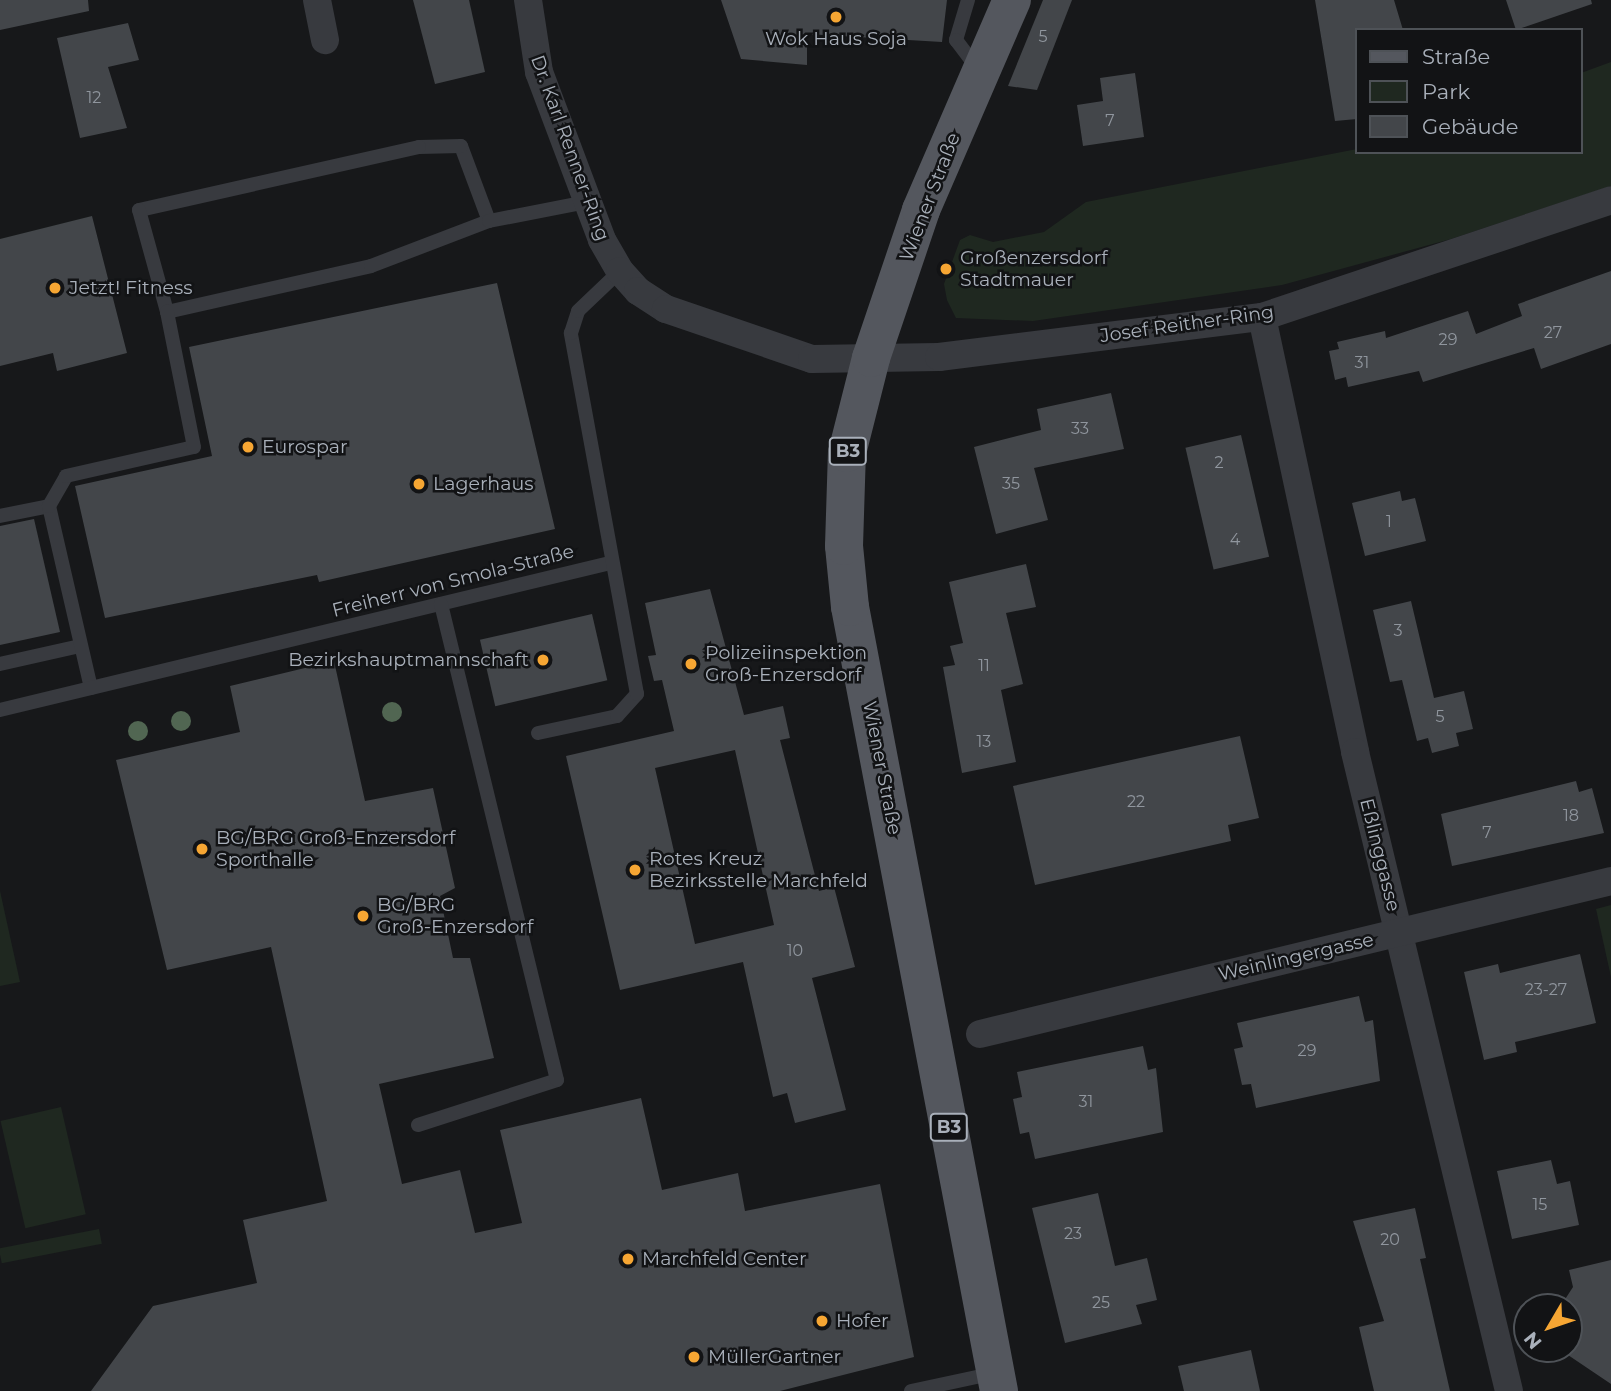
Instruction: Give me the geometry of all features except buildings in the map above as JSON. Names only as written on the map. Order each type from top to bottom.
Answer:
[{"type":"main road","name":"Wiener Straße","points":[[997,1382],[849,597],[844,546],[847,453],[871,358],[921,210],[1012,0]]},
{"type":"street","points":[[317,0],[325,40]]},
{"type":"street","name":"Dr. Karl Renner-Ring","points":[[528,0],[539,72],[587,202],[620,271],[638,291],[708,328],[811,359],[871,358]]},
{"type":"street","name":"Josef Reither-Ring","points":[[871,358],[939,357],[1262,317],[1611,200]]},
{"type":"street","name":"Eßlinggasse","points":[[1262,317],[1399,932],[1509,1391]]},
{"type":"street","name":"Weinlingergasse","points":[[980,1034],[1611,881]]},
{"type":"lane","points":[[968,0],[956,40],[981,72]]},
{"type":"lane","points":[[91,688],[48,506],[66,475],[194,447],[167,312],[139,211],[178,199],[419,147],[461,146],[489,221]]},
{"type":"lane","points":[[167,312],[371,266],[489,221],[587,202]]},
{"type":"lane","points":[[538,733],[617,716],[637,694],[610,563],[571,333],[578,311],[620,271]]},
{"type":"lane","points":[[0,516],[48,506]]},
{"type":"lane","name":"Freiherr von Smola-Straße","points":[[0,710],[610,563]]},
{"type":"lane","points":[[418,1125],[557,1080],[441,604]]},
{"type":"lane","points":[[0,664],[80,646]]},
{"type":"lane","points":[[911,1391],[997,1382]]},
{"type":"green space","points":[[1611,62],[1611,186],[1451,239],[1282,285],[1033,321],[956,318],[947,300],[944,284],[960,240],[970,235],[993,242],[1044,232],[1086,202],[1356,149],[1356,154],[1583,154],[1583,72]]},
{"type":"green space","points":[[0,891],[20,982],[0,986]]},
{"type":"green space","points":[[1611,905],[1611,977],[1596,909]]},
{"type":"green space","points":[[61,1107],[86,1214],[25,1228],[1,1121]]},
{"type":"green space","points":[[99,1229],[102,1244],[2,1263],[0,1248]]},
{"type":"place","name":"Wok Haus Soja","points":[[836,17]]},
{"type":"place","name":"Großenzersdorf Stadtmauer","points":[[946,269]]},
{"type":"place","name":"Jetzt! Fitness","points":[[55,288]]},
{"type":"place","name":"Eurospar","points":[[248,447]]},
{"type":"place","name":"Lagerhaus","points":[[419,484]]},
{"type":"place","name":"Bezirkshauptmannschaft","points":[[543,660]]},
{"type":"place","name":"Polizeiinspektion Groß-Enzersdorf","points":[[691,664]]},
{"type":"place","name":"BG/BRG Groß-Enzersdorf Sporthalle","points":[[202,849]]},
{"type":"place","name":"Rotes Kreuz Bezirksstelle Marchfeld","points":[[635,870]]},
{"type":"place","name":"BG/BRG Groß-Enzersdorf","points":[[363,916]]},
{"type":"place","name":"Marchfeld Center","points":[[628,1259]]},
{"type":"place","name":"Hofer","points":[[822,1321]]},
{"type":"place","name":"MüllerGartner","points":[[694,1357]]}]
